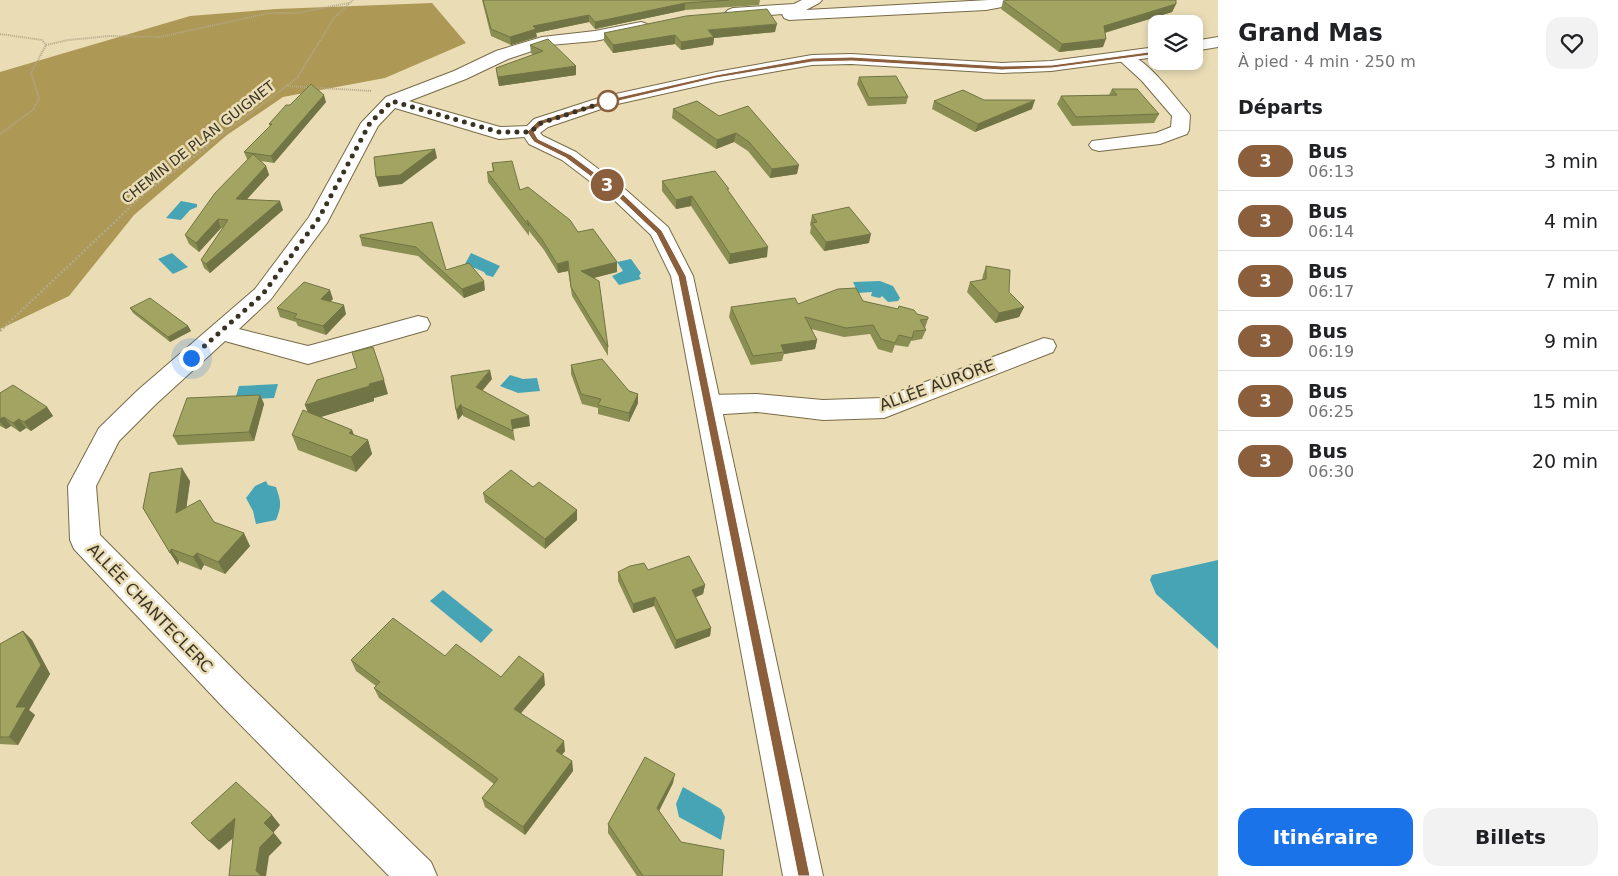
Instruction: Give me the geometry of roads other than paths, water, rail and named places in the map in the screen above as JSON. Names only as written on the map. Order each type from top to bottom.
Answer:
[{"type":"street","points":[[716,14],[765,12],[797,8],[814,0]]},
{"type":"street","points":[[765,12],[792,16],[986,5],[1018,0]]},
{"type":"street","points":[[392,101],[460,75],[502,55],[548,40],[595,36],[656,24]]},
{"type":"street","points":[[1203,44],[1218,42]]},
{"type":"street","points":[[392,101],[499,132],[530,132],[541,123],[608,101],[716,76],[812,60],[852,59],[1002,68],[1052,66],[1148,54]]},
{"type":"street","points":[[1099,145],[1160,138],[1180,130],[1181,115],[1148,77],[1125,58]]},
{"type":"street","name":"ALLÉE CHANTECLERC","points":[[392,101],[370,123],[319,218],[263,294],[147,397],[109,434],[82,486],[85,540],[233,693],[417,876]]},
{"type":"street","points":[[530,132],[536,140],[569,156],[619,194],[660,232],[682,276],[803,876]]},
{"type":"street","points":[[220,332],[308,355],[418,324]]},
{"type":"street","name":"ALLÉE AURORE","points":[[708,405],[757,402],[823,410],[884,408],[1044,346]]},
{"type":"water","points":[[181,201],[197,204],[197,207],[190,210],[181,220],[166,218]]},
{"type":"water","points":[[172,253],[188,267],[173,274],[158,259]]},
{"type":"water","points":[[471,253],[500,266],[493,277],[465,264]]},
{"type":"water","points":[[631,259],[641,273],[639,276],[641,279],[619,285],[612,276],[623,271],[617,262]]},
{"type":"water","points":[[880,281],[893,286],[900,298],[898,301],[888,302],[882,296],[880,298],[871,296],[872,292],[858,293],[853,282]]},
{"type":"water","points":[[510,375],[523,379],[537,378],[540,391],[518,393],[500,386]]},
{"type":"water","points":[[278,384],[274,398],[235,400],[239,386]]},
{"type":"water","points":[[266,481],[268,485],[276,487],[280,507],[276,520],[256,524],[253,511],[246,498],[255,486]]},
{"type":"water","points":[[1218,560],[1218,649],[1156,594],[1150,580],[1152,575]]},
{"type":"water","points":[[443,590],[493,630],[481,643],[430,601]]},
{"type":"water","points":[[683,787],[721,809],[725,817],[721,840],[679,817],[676,804]]}]
